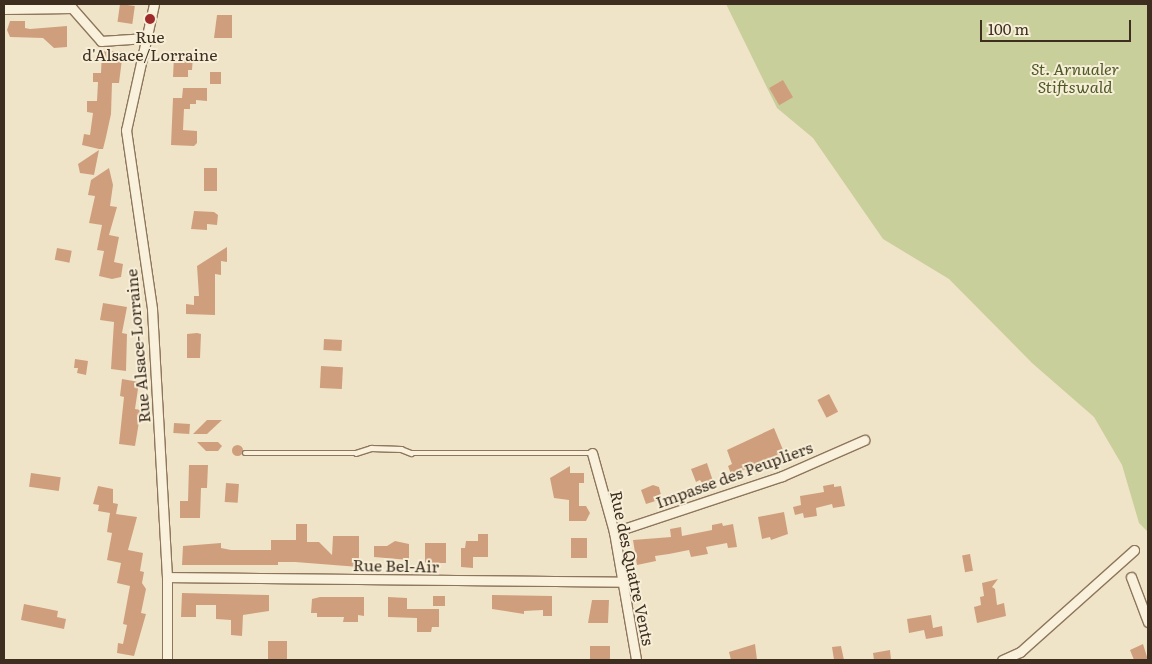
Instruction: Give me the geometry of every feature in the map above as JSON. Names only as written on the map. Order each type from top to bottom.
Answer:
[{"type":"street","name":"Rue Alsace-Lorraine","points":[[154,4],[126,130],[152,309],[168,577],[167,660]]},
{"type":"street","points":[[4,9],[72,8],[101,41],[146,38]]},
{"type":"street","name":"Impasse des Peupliers","points":[[614,532],[782,476],[864,440]]},
{"type":"street","name":"Rue des Quatre Vents","points":[[592,453],[614,532],[636,660]]},
{"type":"street","points":[[1002,660],[1020,652],[1134,550]]},
{"type":"street","name":"Rue Bel-Air","points":[[168,577],[623,582]]},
{"type":"street","points":[[1131,577],[1148,622]]},
{"type":"lane","points":[[245,453],[356,453],[371,448],[401,449],[412,453],[592,453]]},
{"type":"green space","name":"St. Arnualer Stiftswald","points":[[726,4],[1148,4],[1148,532],[1139,523],[1122,465],[1094,417],[1032,363],[949,279],[883,239],[813,138],[777,108]]},
{"type":"building","points":[[120,4],[135,6],[132,24],[117,22]]},
{"type":"building","points":[[217,15],[232,15],[232,38],[214,38]]},
{"type":"building","points":[[10,21],[25,21],[25,28],[30,29],[67,26],[67,47],[54,48],[43,38],[10,37],[7,30]]},
{"type":"building","points":[[102,51],[123,51],[119,83],[112,83],[111,114],[106,137],[103,149],[99,149],[82,145],[84,134],[90,135],[93,113],[87,112],[87,101],[97,101],[98,82],[93,82],[93,73],[101,73]]},
{"type":"building","points":[[174,56],[193,56],[192,70],[188,70],[188,77],[173,77]]},
{"type":"building","points":[[210,72],[221,72],[221,84],[210,84]]},
{"type":"building","points":[[783,80],[793,97],[779,105],[769,88]]},
{"type":"building","points":[[183,88],[207,88],[207,101],[196,100],[196,104],[190,104],[190,109],[184,109],[183,130],[197,131],[197,143],[194,146],[171,145],[173,98],[182,98]]},
{"type":"building","points":[[99,150],[94,175],[80,173],[78,164]]},
{"type":"building","points":[[109,168],[113,185],[110,206],[117,207],[109,235],[119,237],[114,262],[123,264],[121,277],[112,279],[99,276],[104,251],[97,250],[102,225],[89,223],[95,196],[88,195],[91,180]]},
{"type":"building","points":[[204,168],[217,168],[217,191],[204,191]]},
{"type":"building","points":[[194,211],[214,212],[218,215],[217,225],[207,224],[207,230],[191,229]]},
{"type":"building","points":[[227,247],[227,262],[221,261],[221,275],[215,274],[215,315],[186,314],[186,304],[194,305],[194,296],[199,296],[197,266]]},
{"type":"building","points":[[57,248],[72,251],[69,263],[55,260]]},
{"type":"building","points":[[103,303],[127,307],[122,333],[127,334],[126,371],[111,369],[114,322],[100,320]]},
{"type":"building","points":[[187,334],[201,334],[200,358],[187,358]]},
{"type":"building","points":[[324,339],[342,340],[341,351],[323,350]]},
{"type":"building","points":[[75,359],[88,361],[86,375],[77,373],[78,368],[74,368]]},
{"type":"building","points":[[321,366],[343,367],[342,389],[320,388]]},
{"type":"building","points":[[122,379],[139,382],[135,409],[141,410],[135,446],[119,444],[124,397],[120,396]]},
{"type":"building","points":[[829,394],[838,412],[826,418],[817,400]]},
{"type":"building","points":[[207,420],[222,420],[207,434],[193,434]]},
{"type":"building","points":[[174,423],[190,424],[189,434],[173,433]]},
{"type":"building","points":[[774,428],[786,457],[731,474],[728,466],[732,464],[727,450]]},
{"type":"building","points":[[197,442],[218,442],[222,446],[218,451],[206,451]]},
{"type":"building","points":[[235,445],[239,445],[242,450],[241,454],[235,455],[232,452],[232,448]]},
{"type":"building","points":[[707,463],[714,484],[705,487],[700,480],[696,482],[691,469]]},
{"type":"building","points":[[189,465],[208,465],[207,488],[201,488],[200,518],[180,518],[180,501],[188,501]]},
{"type":"building","points":[[570,466],[570,473],[584,473],[584,483],[579,483],[579,506],[586,506],[590,513],[586,521],[569,521],[569,500],[554,498],[550,478]]},
{"type":"building","points":[[31,473],[61,477],[59,491],[29,487]]},
{"type":"building","points":[[226,483],[239,484],[238,503],[225,502]]},
{"type":"building","points":[[834,484],[834,487],[841,486],[845,506],[833,508],[832,504],[816,508],[817,516],[804,518],[803,513],[795,515],[793,507],[801,505],[800,496],[824,492],[823,486]]},
{"type":"building","points":[[653,485],[659,487],[662,499],[646,504],[641,490]]},
{"type":"building","points":[[98,486],[113,489],[113,503],[118,504],[116,514],[137,517],[128,550],[143,553],[140,571],[144,572],[142,583],[146,589],[141,613],[146,614],[134,656],[117,653],[118,643],[123,644],[127,625],[123,624],[130,586],[117,583],[121,563],[107,560],[112,533],[107,532],[110,513],[98,511],[99,505],[93,504]]},
{"type":"building","points":[[784,512],[788,534],[771,540],[770,537],[762,539],[758,517]]},
{"type":"building","points":[[722,523],[723,526],[733,524],[737,547],[728,548],[727,543],[706,547],[708,554],[691,557],[689,550],[655,556],[656,561],[637,565],[633,540],[671,537],[670,529],[681,527],[682,536],[712,530],[712,525]]},
{"type":"building","points":[[296,524],[307,524],[307,542],[319,542],[332,555],[333,536],[359,536],[359,567],[295,562],[278,562],[278,565],[182,565],[183,546],[221,543],[221,548],[231,550],[271,550],[271,540],[296,540]]},
{"type":"building","points":[[478,534],[488,534],[488,557],[473,557],[473,568],[461,567],[461,548],[465,548],[466,541],[478,541]]},
{"type":"building","points":[[571,538],[587,538],[587,558],[571,558]]},
{"type":"building","points":[[395,541],[409,544],[409,560],[374,557],[374,546],[387,546]]},
{"type":"building","points":[[425,543],[446,543],[446,563],[425,563]]},
{"type":"building","points":[[970,554],[973,571],[965,572],[962,555]]},
{"type":"building","points":[[998,579],[992,587],[995,589],[997,605],[1004,603],[1006,616],[977,623],[974,607],[981,605],[980,597],[984,596],[982,583]]},
{"type":"building","points":[[182,593],[269,595],[269,611],[243,615],[242,636],[231,635],[231,620],[216,619],[216,605],[196,605],[196,617],[181,617]]},
{"type":"building","points":[[492,595],[552,596],[552,616],[543,616],[543,610],[524,611],[524,614],[492,609]]},
{"type":"building","points":[[433,596],[445,596],[445,606],[433,606]]},
{"type":"building","points":[[320,597],[364,597],[364,616],[358,615],[358,622],[343,622],[344,617],[317,617],[317,613],[311,613],[312,599]]},
{"type":"building","points":[[388,597],[407,598],[407,609],[439,609],[439,627],[432,627],[431,632],[417,632],[417,618],[388,617]]},
{"type":"building","points":[[592,600],[609,600],[608,623],[588,623]]},
{"type":"building","points":[[24,604],[58,611],[57,617],[66,619],[64,629],[21,620]]},
{"type":"building","points":[[931,615],[933,628],[942,626],[943,636],[926,639],[924,630],[909,633],[907,619]]},
{"type":"building","points":[[268,641],[287,641],[287,660],[268,660]]},
{"type":"building","points":[[755,644],[757,660],[731,660],[729,652]]},
{"type":"building","points":[[1143,644],[1148,660],[1134,660],[1130,650]]},
{"type":"building","points":[[590,646],[610,646],[610,660],[590,660]]},
{"type":"building","points":[[841,646],[844,660],[834,660],[832,647]]},
{"type":"building","points":[[890,650],[891,660],[874,660],[873,653]]},
{"type":"place","name":"Rue d'Alsace/Lorraine","points":[[150,19]]}]
